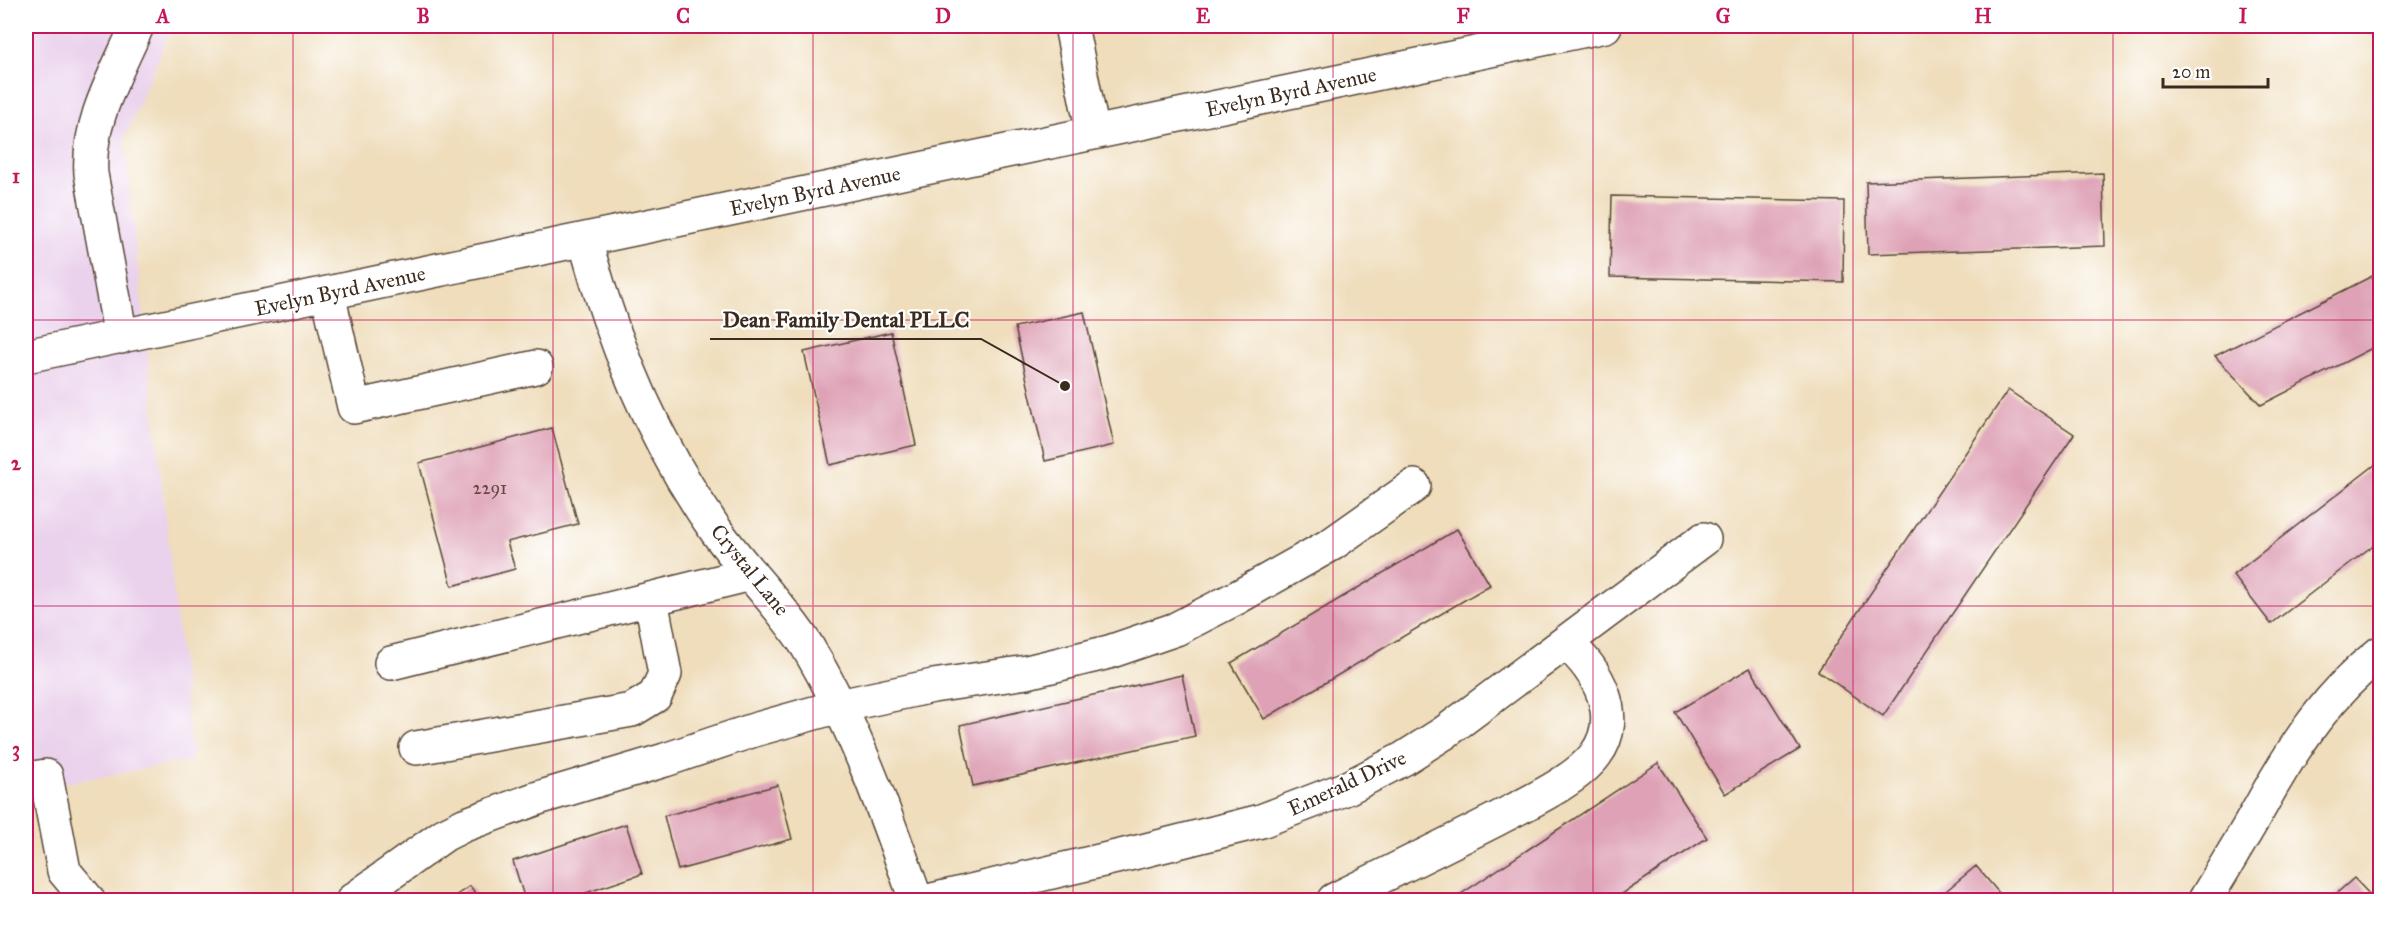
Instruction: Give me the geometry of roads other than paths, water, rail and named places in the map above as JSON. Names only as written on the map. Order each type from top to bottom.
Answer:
[{"type":"street","points":[[122,337],[91,174],[90,156],[95,125],[138,26]]},
{"type":"street","points":[[1071,26],[1092,133]]},
{"type":"street","name":"Evelyn Byrd Avenue","points":[[26,356],[1605,26]]},
{"type":"street","name":"Crystal Lane","points":[[585,240],[612,332],[642,403],[678,471],[717,531],[791,622],[815,660],[839,706],[890,826],[916,900]]},
{"type":"street","points":[[328,294],[354,407],[536,367]]},
{"type":"street","points":[[353,900],[426,847],[464,825],[586,783],[839,706],[933,686],[1027,672],[1109,652],[1176,629],[1332,544],[1414,486]]},
{"type":"street","name":"Emerald Drive","points":[[932,900],[1232,829],[1319,800],[1403,759],[1444,733],[1704,539]]},
{"type":"street","points":[[391,663],[751,574]]},
{"type":"street","points":[[416,748],[632,710],[655,696],[665,674],[651,599]]},
{"type":"street","points":[[1334,900],[1546,793],[1588,764],[1597,753],[1605,735],[1608,715],[1606,702],[1588,666],[1566,643]]},
{"type":"street","points":[[2205,900],[2299,741],[2335,696],[2380,652]]},
{"type":"street","points":[[26,779],[46,776],[63,871],[88,900]]},
{"type":"place","name":"Dean Family Dental PLLC","points":[[1065,386]]}]
